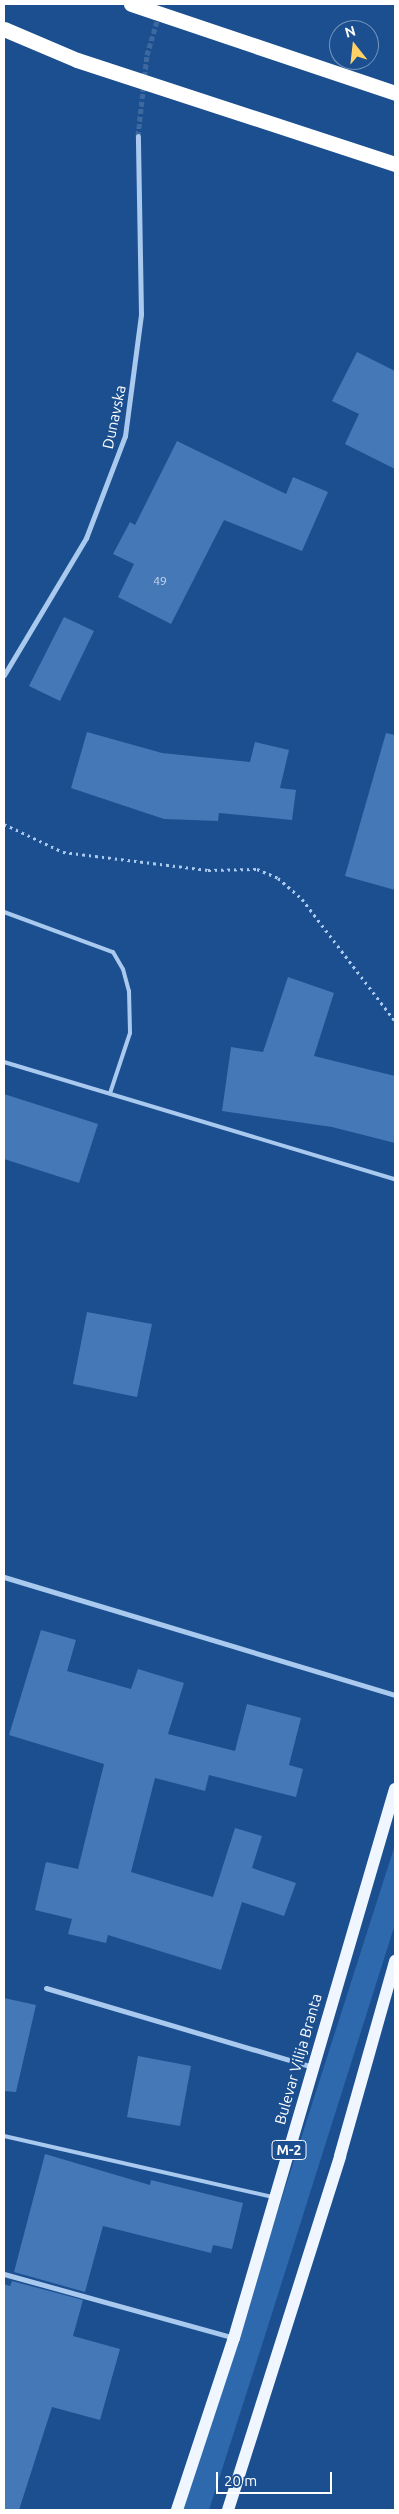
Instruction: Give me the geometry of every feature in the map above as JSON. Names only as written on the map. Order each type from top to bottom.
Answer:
[{"type":"highway","points":[[131,4],[395,92]]},
{"type":"highway","points":[[4,29],[77,60],[395,164]]},
{"type":"main road","name":"Bulevar Vilija Branta","points":[[177,2510],[234,2338],[395,1789]]},
{"type":"main road","points":[[228,2510],[340,2156],[395,1961]]},
{"type":"street","name":"Dunavska","points":[[4,675],[86,538],[125,436],[141,314],[138,136]]},
{"type":"street","points":[[4,1577],[395,1695]]},
{"type":"street","points":[[46,1988],[313,2067]]},
{"type":"street","points":[[4,2274],[234,2338]]},
{"type":"lane","points":[[4,912],[113,952],[123,969],[129,991],[130,1033],[110,1093]]},
{"type":"lane","points":[[4,1062],[395,1179]]},
{"type":"lane","points":[[4,2136],[275,2197]]},
{"type":"path","points":[[4,824],[63,852],[208,870],[257,869],[278,878],[302,899],[395,1021]]},
{"type":"shaded area","points":[[395,1845],[395,1924],[268,2326],[209,2510],[182,2510]]},
{"type":"building","points":[[357,352],[395,371],[395,469],[345,444],[359,414],[332,401]]},
{"type":"building","points":[[177,441],[286,494],[293,477],[328,492],[302,551],[224,520],[171,624],[118,597],[134,564],[113,554],[130,522],[135,525]]},
{"type":"building","points":[[64,617],[94,631],[60,701],[29,686]]},
{"type":"building","points":[[87,732],[162,753],[250,762],[255,742],[289,750],[280,788],[296,790],[292,820],[219,813],[218,821],[164,819],[71,788]]},
{"type":"building","points":[[386,733],[395,735],[395,890],[345,876]]},
{"type":"building","points":[[288,977],[334,993],[314,1056],[395,1076],[395,1143],[332,1127],[222,1111],[231,1047],[263,1052]]},
{"type":"building","points":[[4,1094],[98,1124],[79,1183],[4,1159]]},
{"type":"building","points":[[87,1312],[152,1324],[137,1397],[73,1384]]},
{"type":"building","points":[[41,1630],[76,1640],[67,1671],[131,1689],[138,1669],[184,1683],[168,1734],[235,1751],[247,1704],[301,1718],[289,1765],[303,1769],[296,1797],[209,1775],[205,1791],[155,1778],[131,1872],[213,1897],[235,1828],[262,1836],[252,1868],[296,1883],[284,1916],[242,1902],[221,1970],[108,1935],[106,1943],[68,1934],[72,1919],[35,1910],[46,1862],[78,1869],[104,1764],[9,1735]]},
{"type":"building","points":[[4,1998],[36,2005],[16,2092],[4,2091]]},
{"type":"building","points":[[138,2056],[191,2066],[180,2126],[127,2117]]},
{"type":"building","points":[[45,2154],[150,2185],[151,2180],[243,2203],[232,2249],[213,2245],[211,2253],[103,2226],[85,2292],[14,2272]]},
{"type":"building","points":[[12,2281],[83,2300],[73,2336],[120,2349],[100,2420],[52,2407],[19,2510],[4,2510],[4,2284],[10,2286]]},
{"type":"tunnel","points":[[138,136],[147,55],[162,4]]}]
